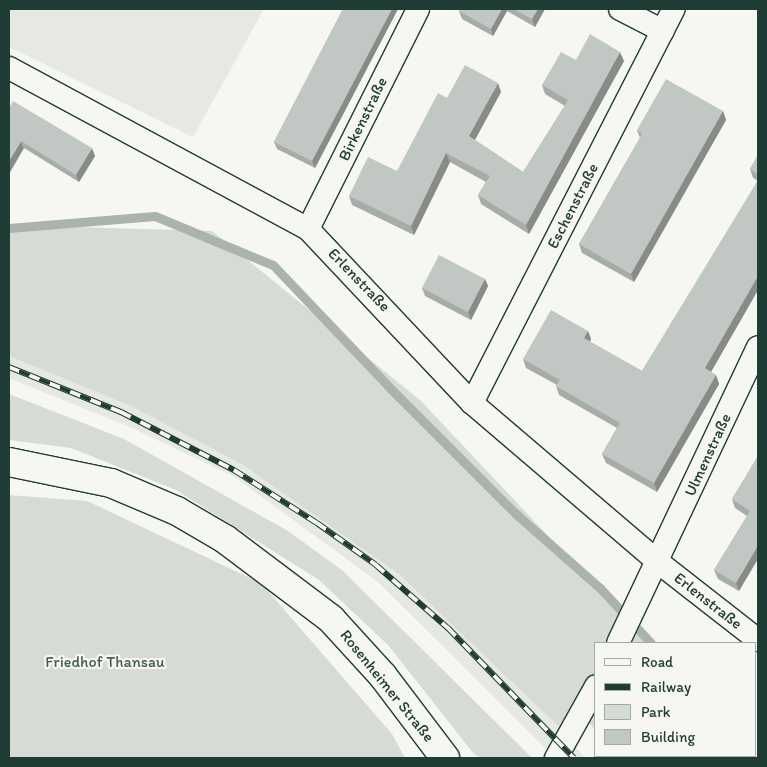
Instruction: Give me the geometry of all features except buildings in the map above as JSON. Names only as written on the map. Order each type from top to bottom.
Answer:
[{"type":"main road","name":"Rosenheimer Straße","points":[[9,462],[111,483],[177,511],[249,555],[331,619],[383,676],[445,758]]},
{"type":"street","name":"Birkenstraße","points":[[308,229],[418,9]]},
{"type":"street","points":[[620,9],[663,31]]},
{"type":"street","name":"Eschenstraße","points":[[472,403],[674,9]]},
{"type":"street","name":"Erlenstraße","points":[[9,68],[308,229],[472,403],[658,562],[758,640]]},
{"type":"street","name":"Ulmenstraße","points":[[658,562],[758,347]]},
{"type":"street","name":"Erlenstraße","points":[[620,639],[658,562]]},
{"type":"street","points":[[556,758],[594,690]]},
{"type":"shaded area","points":[[9,9],[264,9],[193,137],[9,47]]},
{"type":"shaded area","points":[[9,356],[133,407],[243,465],[338,529],[399,574],[559,727],[585,758],[555,758],[378,582],[233,476],[132,428],[9,378]]},
{"type":"green space","points":[[37,226],[212,231],[421,401],[648,642],[594,642],[594,729],[577,708],[559,727],[399,574],[243,465],[133,407],[9,356],[9,233]]},
{"type":"green space","points":[[9,394],[124,439],[288,531],[343,571],[532,758],[482,758],[474,754],[388,645],[319,580],[176,490],[71,448],[9,440]]},
{"type":"green space","name":"Friedhof Thansau","points":[[9,495],[87,501],[261,583],[392,734],[405,758],[9,758]]},
{"type":"green space","points":[[617,757],[736,758],[618,758]]},
{"type":"waterway","points":[[9,228],[155,216],[273,265],[397,395],[516,514],[600,588],[650,642]]},
{"type":"railway","points":[[9,367],[121,412],[234,470],[317,523],[376,565],[448,628],[574,758]]}]
